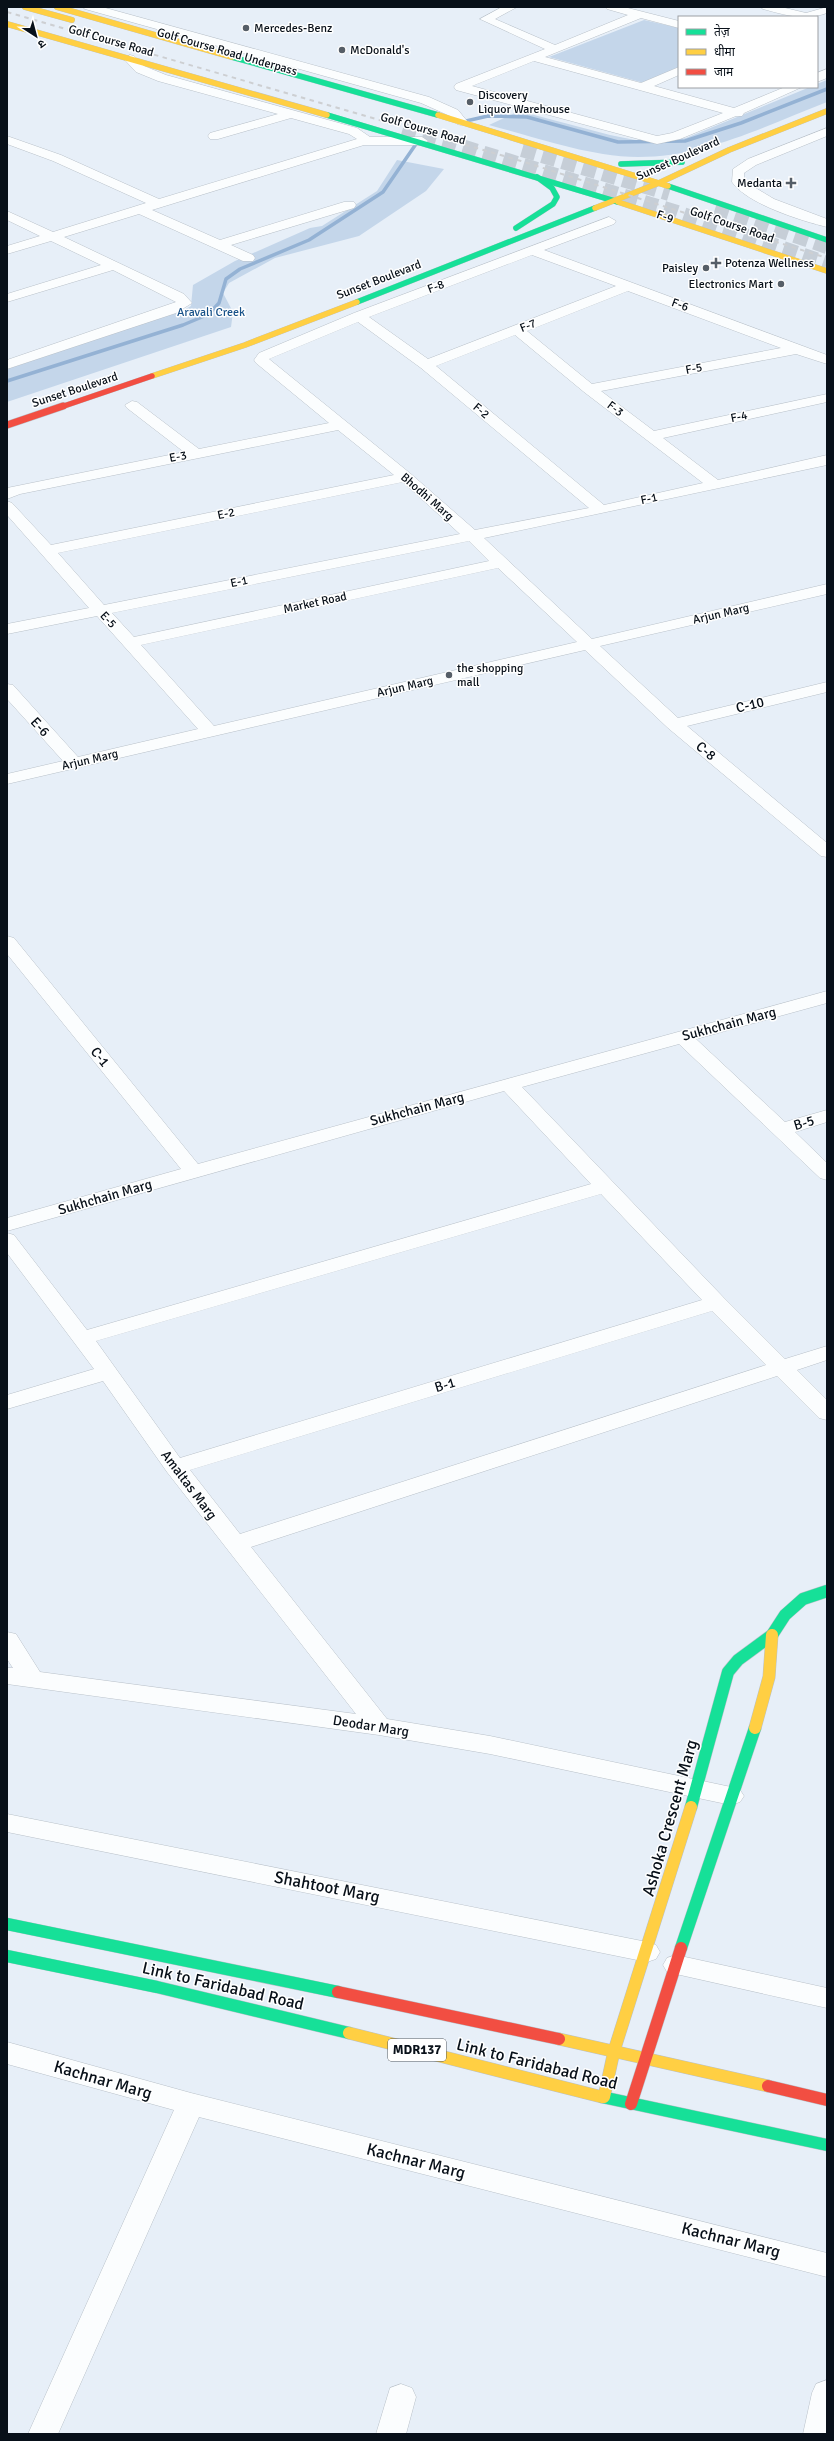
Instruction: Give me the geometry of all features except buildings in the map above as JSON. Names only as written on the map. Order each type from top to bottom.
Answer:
[{"type":"main road","name":"Golf Course Road Underpass","points":[[25,7],[421,120]]},
{"type":"main road","name":"Golf Course Road","points":[[58,7],[460,121],[590,162],[599,170],[644,178],[659,183],[734,210],[747,218],[791,228],[827,240]]},
{"type":"main road","name":"Golf Course Road Underpass","points":[[7,16],[403,128]]},
{"type":"main road","name":"Golf Course Road","points":[[7,24],[422,140],[712,230],[759,242],[827,271]]},
{"type":"main road","points":[[702,172],[713,161],[730,150],[827,111]]},
{"type":"main road","name":"Sunset Boulevard","points":[[629,184],[682,162],[730,150]]},
{"type":"main road","name":"Sunset Boulevard","points":[[7,426],[246,344],[358,309],[613,200],[659,183],[730,150]]},
{"type":"main road","points":[[590,162],[682,162]]},
{"type":"main road","points":[[532,174],[552,188],[557,197],[553,204],[512,229],[563,209]]},
{"type":"main road","points":[[554,181],[581,180]]},
{"type":"main road","points":[[581,202],[614,190]]},
{"type":"main road","points":[[707,190],[734,210]]},
{"type":"main road","points":[[584,213],[609,216],[626,211],[663,215]]},
{"type":"main road","points":[[712,230],[727,228]]},
{"type":"main road","points":[[774,232],[791,228]]},
{"type":"main road","points":[[344,297],[358,309]]},
{"type":"main road","name":"Ashoka Crescent Marg","points":[[604,2097],[614,2051],[647,1952],[697,1788],[728,1672],[738,1660],[772,1635],[786,1615],[803,1599],[827,1591]]},
{"type":"main road","points":[[631,2104],[644,2058],[768,1686],[772,1635]]},
{"type":"main road","name":"Link to Faridabad Road","points":[[7,1924],[116,1945],[614,2051],[827,2100]]},
{"type":"main road","name":"Link to Faridabad Road","points":[[7,1956],[89,1971],[210,1998],[631,2104],[827,2145]]},
{"type":"street","points":[[89,7],[425,100],[454,113],[460,121]]},
{"type":"street","points":[[511,7],[486,19],[553,48]]},
{"type":"street","points":[[611,7],[678,25]]},
{"type":"street","points":[[767,7],[802,16]]},
{"type":"street","points":[[809,16],[827,9]]},
{"type":"street","points":[[425,100],[639,15]]},
{"type":"street","points":[[532,57],[738,113]]},
{"type":"street","points":[[130,59],[140,69],[162,78],[353,131],[361,134],[364,138],[363,141]]},
{"type":"street","points":[[642,87],[678,71]]},
{"type":"street","points":[[460,87],[657,140],[676,136],[738,113],[794,88]]},
{"type":"street","points":[[214,136],[291,114]]},
{"type":"street","points":[[827,132],[752,162],[738,172],[738,182],[759,198],[827,223]]},
{"type":"street","points":[[7,250],[142,210],[363,141],[422,140]]},
{"type":"street","points":[[8,141],[57,158],[159,204]]},
{"type":"street","points":[[218,245],[349,205]]},
{"type":"street","points":[[142,210],[248,258]]},
{"type":"street","points":[[7,215],[179,297],[184,303],[171,310],[7,365]]},
{"type":"street","name":"F-8","points":[[264,356],[358,309],[533,250],[609,216]]},
{"type":"street","name":"F-6","points":[[533,250],[827,360]]},
{"type":"street","points":[[7,298],[113,266]]},
{"type":"street","name":"F-7","points":[[426,365],[629,286]]},
{"type":"street","name":"F-2","points":[[358,309],[601,510]]},
{"type":"street","name":"F-3","points":[[517,330],[589,388],[715,485]]},
{"type":"street","name":"F-5","points":[[589,388],[799,349]]},
{"type":"street","name":"Bhodhi Marg","points":[[264,356],[261,360],[264,365],[406,477],[470,534],[589,646]]},
{"type":"street","name":"F-4","points":[[651,436],[827,398]]},
{"type":"street","points":[[132,405],[197,454]]},
{"type":"street","name":"E-3","points":[[12,492],[339,425]]},
{"type":"street","name":"F-1","points":[[470,534],[601,510],[827,460]]},
{"type":"street","name":"E-2","points":[[47,551],[406,477]]},
{"type":"street","name":"E-5","points":[[7,506],[99,611],[210,732]]},
{"type":"street","name":"E-1","points":[[7,629],[470,534]]},
{"type":"street","name":"Market Road","points":[[129,643],[501,563]]},
{"type":"street","name":"Arjun Marg","points":[[7,779],[589,646],[827,589]]},
{"type":"street","name":"C-8","points":[[589,646],[674,724],[827,852]]},
{"type":"street","name":"C-10","points":[[674,724],[827,687]]},
{"type":"street","name":"E-6","points":[[7,689],[75,764]]},
{"type":"street","points":[[7,713],[24,709]]},
{"type":"street","name":"C-1","points":[[8,946],[194,1172]]},
{"type":"street","name":"Sukhchain Marg","points":[[7,1225],[508,1084],[827,997]]},
{"type":"street","points":[[683,1037],[827,1174]]},
{"type":"street","points":[[508,1084],[716,1303],[827,1413]]},
{"type":"street","name":"B-5","points":[[781,1130],[827,1116]]},
{"type":"street","points":[[82,1338],[606,1186]]},
{"type":"street","name":"Amaltas Marg","points":[[7,1239],[108,1372],[175,1467],[234,1544],[379,1726]]},
{"type":"street","name":"B-1","points":[[175,1467],[716,1303]]},
{"type":"street","points":[[234,1544],[827,1353]]},
{"type":"street","points":[[7,1402],[108,1372]]},
{"type":"street","points":[[7,1640],[34,1680]]},
{"type":"street","name":"Deodar Marg","points":[[7,1676],[379,1726],[490,1745],[731,1796]]},
{"type":"street","name":"Shahtoot Marg","points":[[7,1823],[647,1952]]},
{"type":"street","points":[[676,1964],[827,1998]]},
{"type":"street","name":"Kachnar Marg","points":[[7,2053],[191,2104],[827,2265]]},
{"type":"street","points":[[44,2434],[191,2104]]},
{"type":"street","points":[[818,2434],[827,2393]]},
{"type":"street","points":[[391,2434],[401,2396]]},
{"type":"green space","points":[[644,20],[678,28],[678,67],[644,83],[549,57]]},
{"type":"green space","points":[[827,80],[827,102],[718,144],[662,156],[633,157],[603,154],[560,145],[489,125],[519,111],[610,135],[640,141],[663,141],[686,138],[808,88],[818,88],[818,84]]},
{"type":"green space","name":"Aravali Creek","points":[[397,160],[444,169],[426,191],[359,236],[275,258],[229,283],[223,293],[233,312],[231,327],[7,402],[7,368],[182,311],[191,306],[193,285],[235,261],[310,228],[322,226],[377,191]]},
{"type":"waterway","points":[[466,121],[488,116],[527,117],[618,142],[685,141],[741,123],[827,89]]},
{"type":"waterway","points":[[7,381],[183,325],[209,314],[219,303],[226,279],[240,269],[309,240],[383,192],[416,144]]},
{"type":"tunnel","points":[[403,128],[677,212],[827,263]]},
{"type":"tunnel","points":[[522,150],[669,194]]},
{"type":"tunnel","points":[[715,209],[827,247]]},
{"type":"railway","points":[[7,12],[521,161],[827,258]]},
{"type":"traffic: fast","points":[[232,57],[438,115]]},
{"type":"traffic: fast","points":[[327,115],[618,202]]},
{"type":"traffic: fast","points":[[621,164],[682,162]]},
{"type":"traffic: fast","points":[[516,228],[553,204],[557,197],[552,188],[537,177]]},
{"type":"traffic: fast","points":[[668,186],[827,240]]},
{"type":"traffic: fast","points":[[357,302],[595,208]]},
{"type":"traffic: fast","points":[[691,1807],[728,1672],[738,1660],[772,1635],[785,1615],[803,1599],[827,1591]]},
{"type":"traffic: fast","points":[[681,1948],[755,1728]]},
{"type":"traffic: fast","points":[[7,1924],[338,1992]]},
{"type":"traffic: fast","points":[[7,1956],[157,1987],[349,2033]]},
{"type":"traffic: fast","points":[[602,2097],[827,2145]]},
{"type":"traffic: slow","points":[[25,7],[72,20]]},
{"type":"traffic: slow","points":[[57,7],[232,57]]},
{"type":"traffic: slow","points":[[7,24],[327,115]]},
{"type":"traffic: slow","points":[[595,208],[659,183],[729,150],[827,111]]},
{"type":"traffic: slow","points":[[438,115],[668,186]]},
{"type":"traffic: slow","points":[[618,202],[827,271]]},
{"type":"traffic: slow","points":[[152,376],[245,345],[357,302]]},
{"type":"traffic: slow","points":[[755,1728],[769,1677],[772,1635]]},
{"type":"traffic: slow","points":[[604,2097],[614,2051],[691,1807]]},
{"type":"traffic: slow","points":[[349,2033],[602,2097]]},
{"type":"traffic: slow","points":[[559,2039],[768,2086]]},
{"type":"traffic: jam","points":[[7,425],[152,376]]},
{"type":"traffic: jam","points":[[631,2104],[681,1948]]},
{"type":"traffic: jam","points":[[338,1992],[559,2039]]},
{"type":"traffic: jam","points":[[768,2086],[827,2100]]},
{"type":"place","name":"Mercedes-Benz","points":[[246,28]]},
{"type":"place","name":"McDonald's","points":[[342,50]]},
{"type":"place","name":"Discovery Liquor Warehouse","points":[[470,102]]},
{"type":"place","name":"Medanta","points":[[791,183]]},
{"type":"place","name":"Potenza Wellness","points":[[716,263]]},
{"type":"place","name":"Paisley","points":[[706,268]]},
{"type":"place","name":"Electronics Mart","points":[[781,284]]},
{"type":"place","name":"the shopping mall","points":[[449,675]]}]
